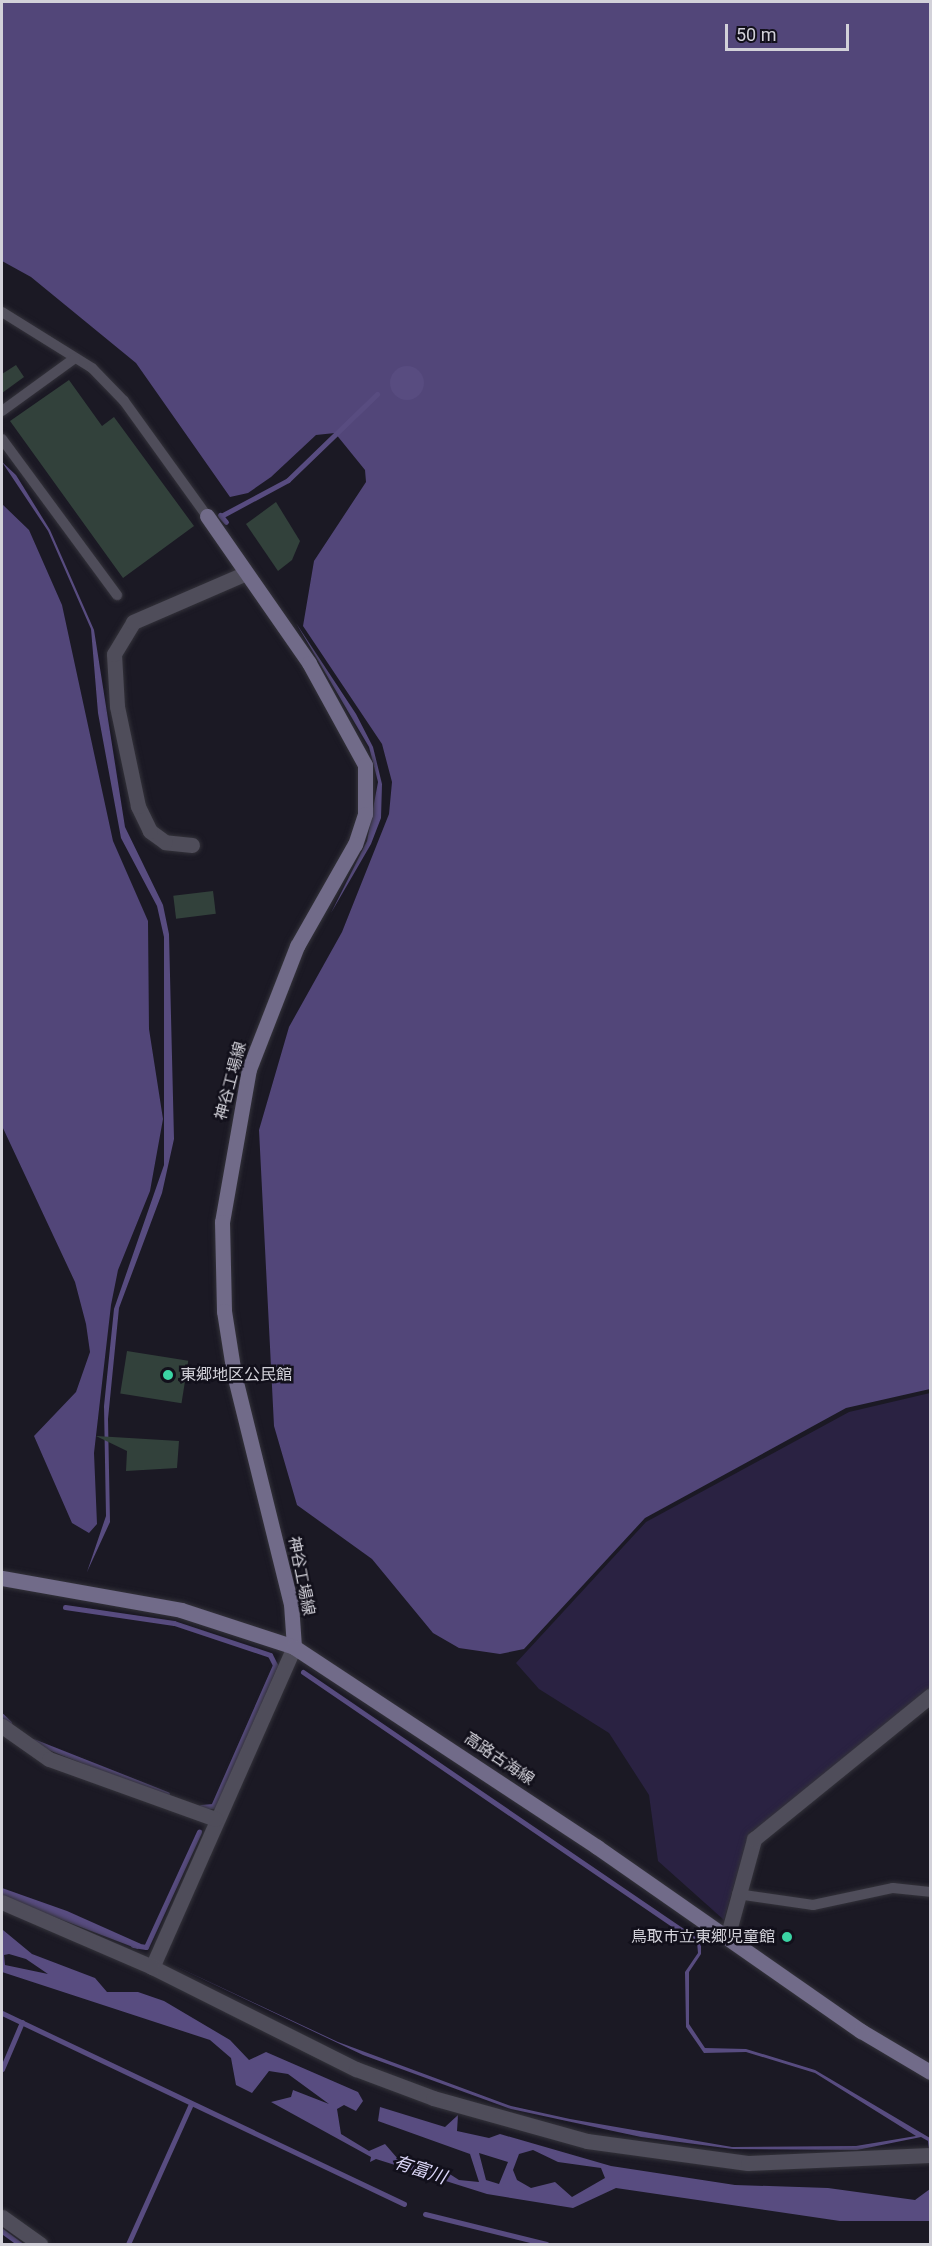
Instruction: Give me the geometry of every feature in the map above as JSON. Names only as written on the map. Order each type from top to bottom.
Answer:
[{"type":"street","name":"神谷工場線","points":[[207,516],[309,663],[365,765],[367,788],[355,844],[297,946],[249,1069],[222,1222],[224,1311],[234,1374],[291,1605],[294,1647]]},
{"type":"street","points":[[192,845],[165,842],[150,831],[138,806],[117,706],[114,654],[133,622],[246,573]]},
{"type":"street","name":"高路古海線","points":[[2,1578],[181,1610],[294,1647],[930,2072]]},
{"type":"street","points":[[152,1967],[294,1647]]},
{"type":"street","points":[[727,1938],[737,1894],[754,1839],[930,1696]]},
{"type":"street","points":[[2,1726],[49,1759],[216,1819]]},
{"type":"street","points":[[2,1902],[152,1967],[356,2068],[433,2098],[587,2141],[748,2163],[930,2155]]},
{"type":"street","points":[[2,2217],[40,2244]]},
{"type":"lane","points":[[2,312],[75,358],[124,401],[207,516]]},
{"type":"lane","points":[[2,411],[75,358]]},
{"type":"lane","points":[[2,439],[117,595]]},
{"type":"lane","points":[[737,1894],[813,1905],[893,1888],[930,1892]]},
{"type":"shaded area","points":[[2,2],[930,2],[930,1389],[846,1408],[645,1518],[524,1649],[500,1654],[459,1648],[433,1633],[372,1559],[297,1505],[274,1426],[259,1130],[289,1027],[342,932],[389,814],[392,782],[382,744],[303,626],[314,561],[366,482],[365,470],[335,433],[316,435],[271,477],[248,493],[230,497],[136,363],[31,277],[2,261]]},
{"type":"shaded area","points":[[2,504],[29,530],[62,605],[113,841],[148,921],[149,1029],[163,1119],[150,1191],[118,1270],[111,1305],[94,1453],[97,1524],[89,1533],[72,1523],[34,1436],[76,1392],[90,1352],[86,1324],[75,1282],[2,1126]]},
{"type":"shaded area","points":[[930,1393],[930,1692],[801,1799],[749,1833],[724,1920],[658,1861],[649,1795],[609,1733],[539,1689],[516,1663],[646,1522],[849,1412]]},
{"type":"water","points":[[407,366],[419,371],[424,383],[419,395],[407,400],[395,395],[390,383],[395,371]]},
{"type":"water","points":[[2,462],[16,475],[50,530],[94,630],[125,827],[163,905],[169,934],[174,1139],[162,1193],[119,1308],[108,1419],[110,1522],[87,1572],[106,1516],[104,1406],[114,1309],[164,1165],[164,937],[157,906],[121,838],[98,713],[91,629],[48,531]]},
{"type":"water","points":[[296,623],[356,714],[373,747],[382,784],[381,818],[371,844],[331,913],[367,841],[378,782],[369,747]]},
{"type":"water","points":[[2,1888],[67,1911],[141,1944],[138,1949],[2,1897]]},
{"type":"water","points":[[684,1929],[701,1941],[701,1954],[689,1972],[689,2024],[705,2048],[746,2049],[815,2070],[930,2138],[930,2168],[928,2141],[921,2137],[857,2150],[733,2149],[641,2137],[511,2109],[363,2055],[169,1963],[338,2042],[511,2106],[570,2119],[732,2147],[856,2146],[916,2136],[815,2073],[746,2052],[704,2053],[686,2027],[685,1972],[698,1953],[697,1942]]},
{"type":"water","name":"有富川","points":[[3,1930],[32,1954],[95,1978],[107,1992],[138,1992],[164,2001],[230,2040],[249,2060],[266,2052],[358,2092],[363,2101],[356,2111],[344,2105],[337,2109],[341,2134],[369,2151],[385,2144],[398,2159],[421,2166],[431,2162],[459,2180],[479,2182],[470,2154],[378,2121],[380,2107],[445,2127],[458,2115],[457,2131],[489,2138],[500,2134],[611,2166],[735,2185],[828,2188],[915,2200],[930,2189],[930,2221],[840,2221],[616,2188],[573,2208],[487,2194],[376,2159],[370,2162],[371,2157],[271,2102],[291,2097],[293,2090],[329,2104],[288,2074],[269,2071],[252,2093],[236,2085],[231,2058],[210,2040],[2,1972]],"holes":[[[9,1954],[26,1959],[48,1974],[5,1965],[4,1955]],[[533,2150],[558,2162],[601,2168],[605,2178],[572,2197],[555,2182],[531,2188],[517,2180],[513,2170],[519,2154]],[[479,2153],[508,2162],[499,2184],[486,2180]]]},
{"type":"building","points":[[16,365],[24,377],[2,393],[2,374]]},
{"type":"building","points":[[69,380],[102,426],[114,417],[194,526],[123,578],[10,421]]},
{"type":"building","points":[[276,502],[300,541],[292,560],[278,571],[246,524]]},
{"type":"building","points":[[213,891],[216,914],[176,919],[173,896]]},
{"type":"building","points":[[127,1351],[188,1361],[182,1403],[120,1393]]},
{"type":"building","points":[[96,1436],[179,1441],[177,1468],[126,1471],[127,1451]]},
{"type":"waterway","points":[[221,516],[288,480],[377,394]]},
{"type":"waterway","points":[[220,515],[226,522]]},
{"type":"waterway","points":[[65,1607],[174,1623],[270,1655],[275,1665],[213,1806],[201,1807]]},
{"type":"waterway","points":[[303,1672],[688,1935]]},
{"type":"waterway","points":[[2,1716],[9,1723]]},
{"type":"waterway","points":[[33,1741],[167,1794]]},
{"type":"waterway","points":[[133,1945],[146,1947],[199,1832]]},
{"type":"waterway","points":[[2,2013],[404,2204]]},
{"type":"waterway","points":[[2,2069],[22,2022]]},
{"type":"waterway","points":[[128,2244],[191,2104]]},
{"type":"waterway","points":[[425,2214],[546,2244]]},
{"type":"waterway","points":[[2,2231],[20,2244]]},
{"type":"place","name":"東郷地区公民館","points":[[168,1375]]},
{"type":"place","name":"鳥取市立東郷児童館","points":[[787,1937]]}]
